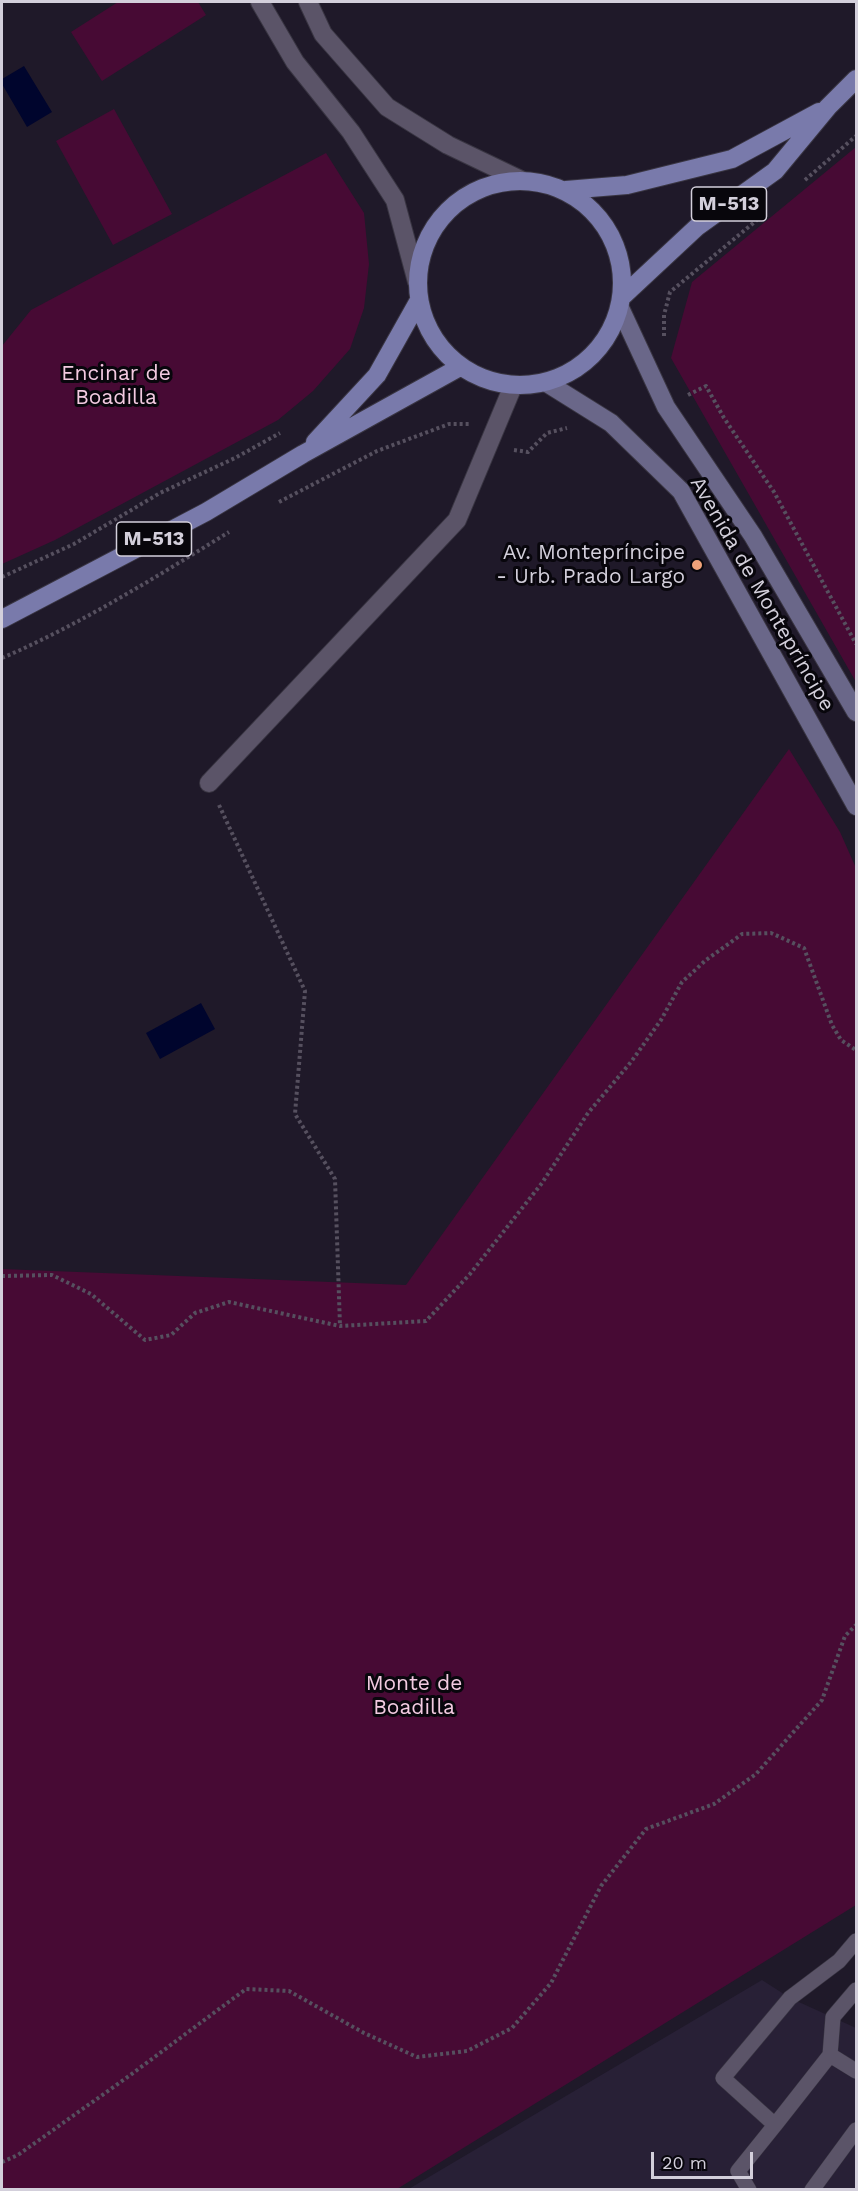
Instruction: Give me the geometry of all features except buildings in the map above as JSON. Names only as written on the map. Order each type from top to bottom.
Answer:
[{"type":"main road","name":"M-513","points":[[828,107],[732,159],[627,184],[566,190],[521,180],[481,187],[447,210],[425,243],[417,282],[418,302],[433,338],[460,368],[485,381],[513,386],[547,383],[593,357],[622,303],[697,227],[775,171],[828,107],[856,79]]},
{"type":"main road","name":"M-513","points":[[566,190],[599,216],[620,253],[622,303]]},
{"type":"main road","name":"M-513","points":[[303,454],[377,375],[418,302]]},
{"type":"main road","name":"M-513","points":[[2,619],[206,512],[303,454],[460,368]]},
{"type":"street","points":[[260,2],[295,62],[351,132],[395,200],[417,282]]},
{"type":"street","points":[[308,2],[323,34],[387,107],[448,145],[521,180]]},
{"type":"street","name":"Avenida de Montepríncipe","points":[[622,303],[666,407],[753,536],[856,712]]},
{"type":"street","name":"Avenida de Montepríncipe","points":[[547,383],[610,423],[681,491],[856,806]]},
{"type":"street","points":[[209,783],[457,520],[513,386]]},
{"type":"lane","points":[[775,2125],[723,2078],[790,1998],[839,1960],[856,1941]]},
{"type":"lane","points":[[749,2190],[738,2171],[830,2055],[833,2017],[856,1990]]},
{"type":"lane","points":[[830,2055],[856,2071]]},
{"type":"lane","points":[[812,2190],[856,2130]]},
{"type":"path","points":[[684,397],[706,386],[724,418],[774,492],[856,644]]},
{"type":"path","points":[[2,578],[74,544],[160,493],[235,458],[288,429]]},
{"type":"path","points":[[274,505],[377,451],[409,441]]},
{"type":"path","points":[[2,658],[31,646],[154,578],[234,529]]},
{"type":"path","points":[[209,783],[304,991],[295,1114],[335,1179],[340,1326]]},
{"type":"path","points":[[2,1276],[52,1275],[91,1294],[145,1340],[171,1335],[195,1313],[229,1302],[340,1326],[426,1321],[470,1274],[542,1183],[588,1113],[661,1020],[682,982],[706,960],[742,934],[771,933],[804,948],[831,1024],[841,1040],[856,1050]]},
{"type":"path","points":[[2,2162],[28,2148],[246,1989],[289,1991],[364,2033],[417,2056],[467,2051],[512,2028],[551,1983],[602,1886],[646,1829],[714,1804],[756,1774],[822,1700],[845,1636],[856,1625]]},
{"type":"shaded area","points":[[762,1980],[790,1998],[856,2028],[856,2189],[407,2190]]},
{"type":"green space","points":[[118,2],[198,2],[206,15],[102,81],[71,32]]},
{"type":"green space","points":[[114,109],[172,214],[113,245],[56,141]]},
{"type":"green space","points":[[856,147],[856,682],[671,358],[692,282]]},
{"type":"green space","name":"Encinar de Boadilla","points":[[326,153],[364,213],[369,264],[364,308],[350,349],[313,391],[278,420],[55,540],[2,564],[2,346],[31,310]]},
{"type":"green space","name":"Monte de Boadilla","points":[[789,749],[840,832],[856,868],[856,1905],[397,2189],[2,2189],[2,1269],[406,1285]]},
{"type":"water","points":[[24,66],[52,112],[27,127],[2,84],[2,79]]},
{"type":"water","points":[[201,1003],[215,1029],[160,1059],[146,1033]]},
{"type":"place","name":"Av. Montepríncipe - Urb. Prado Largo","points":[[697,565]]}]
